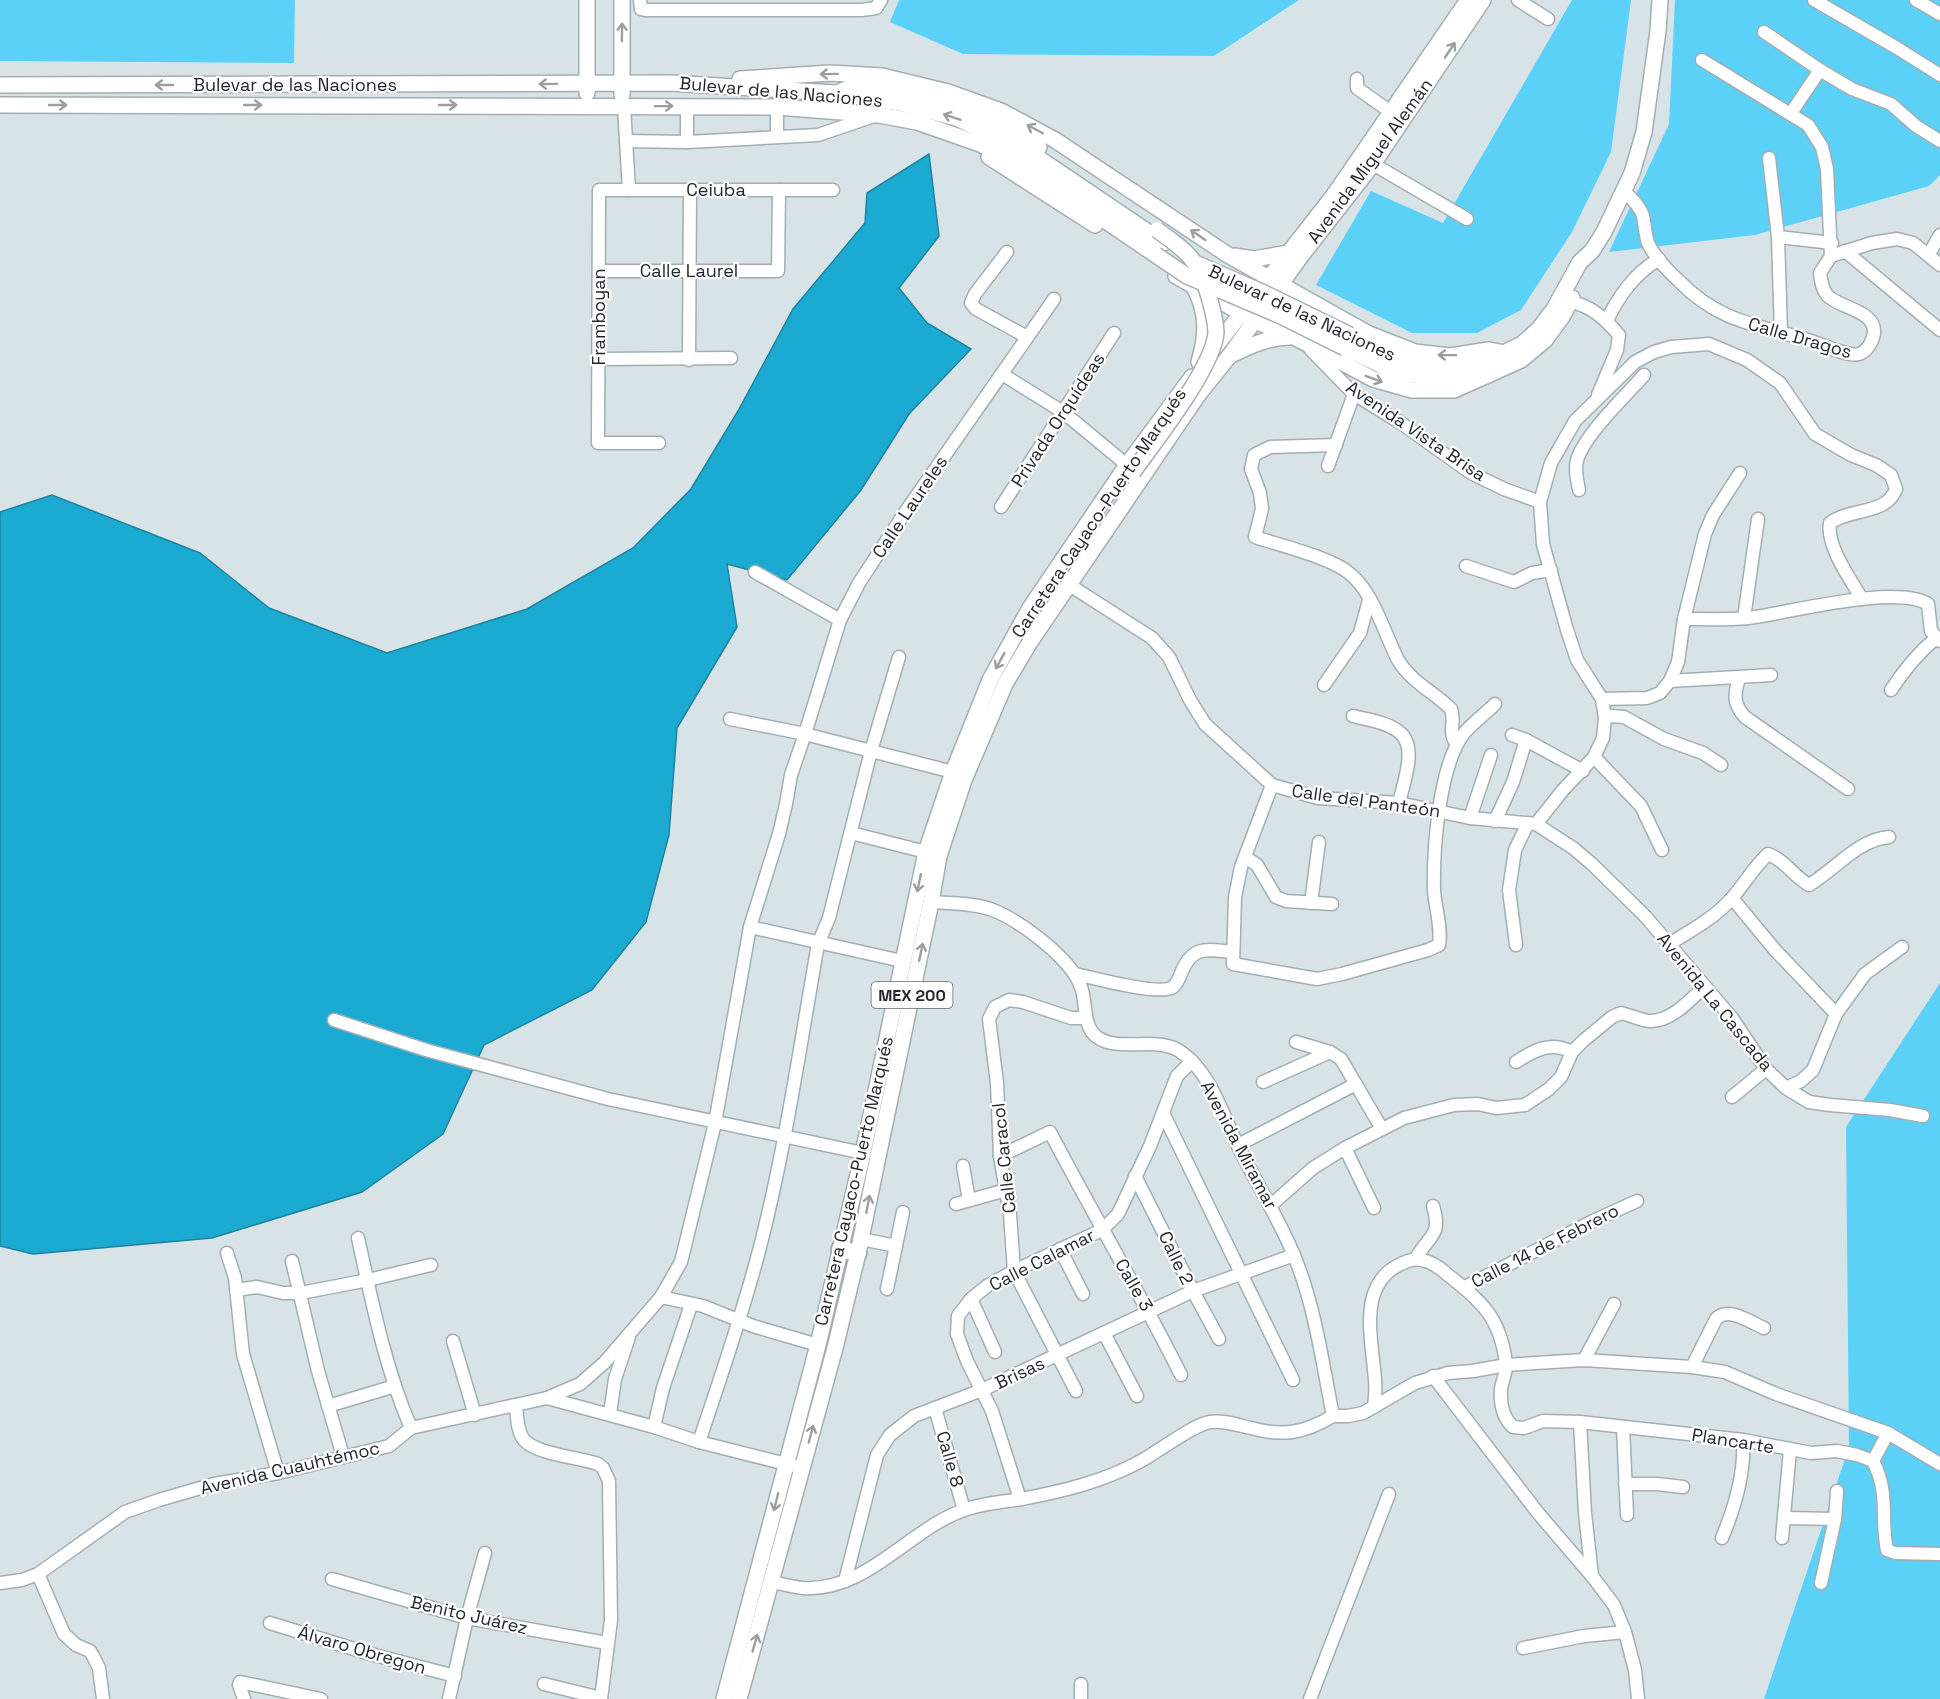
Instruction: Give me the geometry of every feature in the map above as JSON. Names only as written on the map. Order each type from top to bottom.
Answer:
[{"type":"highway","points":[[840,1249],[860,1246]]},
{"type":"main road","points":[[587,106],[588,0]]},
{"type":"main road","points":[[622,0],[621,84],[624,107]]},
{"type":"main road","name":"Avenida Miguel Alemán","points":[[1255,321],[1275,282],[1468,0]]},
{"type":"main road","name":"Avenida Miguel Alemán","points":[[1295,255],[1372,164],[1483,0]]},
{"type":"main road","points":[[1592,251],[1604,232],[1632,173],[1644,132],[1660,0]]},
{"type":"main road","points":[[670,83],[830,73],[882,76],[948,92],[1001,111],[1055,140],[1228,255],[1369,334],[1414,352],[1450,356],[1489,350],[1505,353]]},
{"type":"main road","name":"Bulevar de las Naciones","points":[[0,85],[670,83],[835,93],[900,103],[956,118],[1028,151],[1193,262],[1264,293],[1395,365],[1445,369],[1488,361],[1522,344],[1538,330],[1554,309],[1580,262],[1592,251]]},
{"type":"main road","points":[[835,93],[856,86],[916,94],[968,109],[1027,139],[1178,245],[1200,268],[1213,312],[1216,334],[1209,357],[1200,376],[1130,469],[1044,600],[1030,642]]},
{"type":"main road","name":"Bulevar de las Naciones","points":[[0,105],[777,107],[879,115],[916,122],[980,144],[1020,163],[1187,276],[1395,365],[1447,381],[1488,375],[1521,360],[1545,340],[1570,302],[1590,265],[1592,251]]},
{"type":"main road","points":[[961,139],[1194,287],[1255,321],[1299,340],[1373,380],[1412,390],[1454,390],[1488,375]]},
{"type":"main road","points":[[1228,255],[1254,259],[1295,255],[1297,280],[1303,291],[1316,305]]},
{"type":"main road","name":"Avenida Miguel Alemán","points":[[1241,313],[1275,282]]},
{"type":"main road","points":[[1194,287],[1202,303],[1206,325],[1204,346],[1197,369]]},
{"type":"main road","name":"Carretera Cayaco-Puerto Marqués","points":[[724,1699],[818,1345],[862,1154],[926,852],[953,772],[990,680],[1030,608],[1130,469],[1197,369],[1241,313]]},
{"type":"main road","name":"Carretera Cayaco-Puerto Marqués","points":[[740,1699],[860,1246],[939,856],[964,780],[1005,684],[1030,642],[1198,395],[1255,321]]},
{"type":"main road","points":[[1230,355],[1276,337],[1299,340]]},
{"type":"street","points":[[639,0],[641,9],[645,10],[773,5],[862,10],[876,8],[882,0]]},
{"type":"street","points":[[1518,0],[1548,19]]},
{"type":"street","points":[[1814,0],[1940,75]]},
{"type":"street","points":[[1916,0],[1940,14]]},
{"type":"street","points":[[1764,32],[1852,89],[1891,104],[1916,126],[1940,141]]},
{"type":"street","points":[[1702,60],[1808,125],[1822,147],[1827,169],[1832,250]]},
{"type":"street","points":[[1791,113],[1820,70]]},
{"type":"street","points":[[1357,79],[1357,88],[1392,113]]},
{"type":"street","points":[[687,106],[687,141]]},
{"type":"street","points":[[624,107],[629,190]]},
{"type":"street","points":[[777,107],[777,136]]},
{"type":"street","points":[[626,141],[687,141],[818,135],[879,115]]},
{"type":"street","points":[[1768,158],[1778,237],[1781,333]]},
{"type":"street","points":[[1372,164],[1467,219]]},
{"type":"street","name":"Ceiuba","points":[[599,190],[833,190]]},
{"type":"street","name":"Framboyan","points":[[599,190],[598,443],[659,443]]},
{"type":"street","points":[[689,360],[690,190]]},
{"type":"street","name":"Calle Laurel","points":[[600,271],[778,271],[779,190]]},
{"type":"street","name":"Calle Dragos","points":[[1624,191],[1639,206],[1643,216],[1644,231],[1659,259],[1681,283],[1712,308],[1751,326],[1856,355],[1863,353],[1870,344],[1874,332],[1871,322],[1828,296],[1821,283],[1820,273],[1832,250]]},
{"type":"street","points":[[1929,254],[1940,235]]},
{"type":"street","points":[[1778,237],[1832,250],[1845,250],[1897,239],[1913,243],[1940,265]]},
{"type":"street","points":[[1845,250],[1940,330]]},
{"type":"street","points":[[1006,252],[971,303],[976,309],[1027,337]]},
{"type":"street","points":[[1606,320],[1624,291],[1642,271],[1659,259]]},
{"type":"street","name":"Calle Laureles","points":[[547,1398],[580,1384],[605,1362],[661,1297],[681,1262],[716,1123],[750,927],[779,834],[791,775],[806,734],[840,620],[859,584],[906,511],[1053,299]]},
{"type":"street","points":[[1570,302],[1577,303],[1606,320],[1619,335],[1617,350],[1596,402]]},
{"type":"street","name":"Privada Orquídeas","points":[[1000,507],[1114,333]]},
{"type":"street","name":"Avenida Vista Brisa","points":[[1299,340],[1354,394],[1401,423],[1471,473],[1504,489],[1540,502]]},
{"type":"street","points":[[1516,945],[1509,890],[1515,850],[1532,824],[1594,757],[1603,738],[1605,718],[1602,699],[1577,660],[1543,544],[1540,502],[1551,463],[1575,421],[1635,362],[1654,352],[1692,344],[1709,344],[1747,360],[1780,382],[1815,434],[1851,455],[1876,465],[1890,475],[1896,489],[1892,499],[1882,505],[1843,516],[1830,524],[1829,533],[1841,564],[1862,599]]},
{"type":"street","points":[[599,359],[731,358]]},
{"type":"street","points":[[1002,374],[1063,412],[1130,469]]},
{"type":"street","points":[[1579,490],[1576,472],[1578,457],[1592,434],[1644,375]]},
{"type":"street","points":[[1328,466],[1354,394]]},
{"type":"street","points":[[1575,421],[1592,434]]},
{"type":"street","points":[[1336,445],[1270,447],[1254,455],[1251,469],[1260,493],[1262,509],[1256,537],[1326,561],[1349,572],[1370,600],[1399,660],[1412,678],[1451,709],[1454,717],[1450,731],[1457,744]]},
{"type":"street","points":[[1602,699],[1638,699],[1660,693],[1670,681],[1678,662],[1684,619],[1705,534],[1713,515],[1740,472]]},
{"type":"street","points":[[1744,618],[1758,519]]},
{"type":"street","points":[[1466,566],[1514,582],[1532,573],[1551,570]]},
{"type":"street","points":[[755,572],[840,620]]},
{"type":"street","name":"Calle del Panteón","points":[[1068,585],[1152,638],[1169,657],[1190,700],[1205,724],[1272,785],[1318,798],[1399,803],[1470,818],[1532,824]]},
{"type":"street","points":[[1684,619],[1744,618],[1862,599],[1895,596],[1919,598],[1928,604],[1931,631],[1938,639],[1924,647],[1891,690]]},
{"type":"street","points":[[1324,685],[1360,633],[1370,600]]},
{"type":"street","points":[[699,1442],[739,1320],[759,1249],[783,1137],[818,944],[829,918],[871,751],[899,657]]},
{"type":"street","points":[[1670,681],[1771,675]]},
{"type":"street","points":[[1738,678],[1734,694],[1736,707],[1745,717],[1848,789]]},
{"type":"street","points":[[1076,974],[1138,988],[1163,990],[1173,987],[1188,958],[1195,952],[1204,950],[1317,979],[1342,974],[1439,945],[1440,936],[1434,892],[1435,855],[1444,782],[1451,758],[1465,732],[1496,704]]},
{"type":"street","points":[[1353,716],[1381,723],[1400,731],[1407,742],[1407,770],[1399,803]]},
{"type":"street","points":[[1605,718],[1623,717],[1665,739],[1703,753],[1721,765]]},
{"type":"street","points":[[730,719],[806,734],[953,772]]},
{"type":"street","points":[[1512,735],[1526,740],[1583,771]]},
{"type":"street","points":[[1495,821],[1514,782],[1526,740]]},
{"type":"street","points":[[1470,818],[1491,755]]},
{"type":"street","points":[[1594,757],[1641,806],[1662,850]]},
{"type":"street","points":[[1233,958],[1235,897],[1245,857],[1272,785]]},
{"type":"street","name":"Avenida La Cascada","points":[[1532,824],[1573,848],[1645,916],[1732,1018],[1766,1069],[1786,1088],[1809,1102],[1830,1106],[1890,1110],[1923,1116]]},
{"type":"street","points":[[851,833],[926,852]]},
{"type":"street","points":[[1669,944],[1702,924],[1732,898],[1757,864],[1768,854],[1778,857],[1798,879],[1809,885],[1851,853],[1876,838],[1889,837]]},
{"type":"street","points":[[1311,903],[1319,842]]},
{"type":"street","points":[[1245,857],[1257,865],[1276,897],[1286,901],[1332,904]]},
{"type":"street","points":[[1732,898],[1775,950],[1836,1014]]},
{"type":"street","points":[[931,902],[990,909],[1004,916],[1055,952],[1076,974],[1083,989],[1086,1018]]},
{"type":"street","points":[[750,927],[818,944],[903,961]]},
{"type":"street","points":[[1786,1088],[1801,1081],[1814,1070],[1836,1014],[1865,974],[1902,946]]},
{"type":"street","points":[[1270,1206],[1313,1168],[1345,1148],[1404,1118],[1454,1105],[1478,1104],[1496,1108],[1525,1106],[1549,1089],[1561,1077],[1572,1052],[1612,1017],[1621,1013],[1648,1021],[1663,1019],[1678,1011],[1704,987]]},
{"type":"street","name":"Calle Caracol","points":[[1076,1390],[1014,1271],[1010,1214],[1000,1156],[997,1083],[989,1020],[995,1007],[1009,1000],[1023,1002],[1071,1018],[1086,1018]]},
{"type":"street","name":"Avenida Miramar","points":[[1086,1018],[1096,1037],[1107,1042],[1173,1047],[1192,1061],[1217,1100],[1294,1255],[1309,1297],[1333,1416]]},
{"type":"street","points":[[334,1020],[426,1050],[608,1099],[862,1154]]},
{"type":"street","points":[[1296,1042],[1330,1052],[1341,1059],[1382,1129]]},
{"type":"street","points":[[1516,1062],[1548,1046],[1562,1047],[1572,1052]]},
{"type":"street","points":[[1263,1082],[1330,1052]]},
{"type":"street","name":"Calle Calamar","points":[[1020,1499],[992,1411],[967,1361],[957,1334],[958,1316],[971,1299],[987,1286],[1102,1230],[1118,1214],[1177,1077],[1192,1061]]},
{"type":"street","points":[[1732,1098],[1766,1069]]},
{"type":"street","points":[[1238,1145],[1356,1084]]},
{"type":"street","points":[[1163,1113],[1293,1380]]},
{"type":"street","name":"Calle 3","points":[[1000,1156],[1050,1132],[1182,1375]]},
{"type":"street","points":[[1345,1148],[1374,1208]]},
{"type":"street","points":[[963,1166],[969,1200]]},
{"type":"street","name":"Calle 2","points":[[1135,1176],[1192,1291],[1219,1339]]},
{"type":"street","points":[[956,1204],[1006,1190]]},
{"type":"street","name":"Calle 14 de Febrero","points":[[1416,1258],[1437,1265],[1466,1287],[1593,1221],[1637,1201]]},
{"type":"street","points":[[1374,1407],[1376,1382],[1370,1322],[1377,1284],[1387,1271],[1398,1264],[1416,1258],[1435,1232],[1438,1222],[1433,1206]]},
{"type":"street","points":[[887,1289],[903,1212]]},
{"type":"street","points":[[358,1238],[376,1321],[395,1386],[411,1428]]},
{"type":"street","points":[[860,1246],[896,1246]]},
{"type":"street","points":[[1060,1250],[1083,1294]]},
{"type":"street","points":[[227,1253],[235,1278],[243,1353],[278,1473]]},
{"type":"street","name":"Brisas","points":[[845,1581],[877,1455],[890,1435],[914,1416],[982,1390],[1192,1291],[1294,1255]]},
{"type":"street","points":[[292,1261],[318,1371],[343,1456]]},
{"type":"street","points":[[236,1290],[257,1287],[283,1293],[301,1293],[430,1265]]},
{"type":"street","points":[[1466,1287],[1485,1306],[1498,1329],[1506,1365]]},
{"type":"street","points":[[661,1297],[703,1306],[753,1326],[818,1345]]},
{"type":"street","points":[[971,1299],[995,1352]]},
{"type":"street","points":[[1584,1360],[1614,1304]]},
{"type":"street","points":[[654,1426],[663,1388],[691,1305]]},
{"type":"street","points":[[1692,1367],[1716,1319],[1721,1314],[1728,1313],[1764,1328]]},
{"type":"street","points":[[610,1414],[615,1379],[632,1330]]},
{"type":"street","points":[[1104,1333],[1137,1396]]},
{"type":"street","points":[[453,1341],[475,1415]]},
{"type":"street","points":[[772,1582],[804,1588],[845,1581],[868,1570],[936,1522],[964,1510],[986,1504],[1075,1488],[1112,1476],[1209,1422],[1229,1422],[1275,1433],[1300,1432],[1333,1416],[1363,1413],[1415,1383],[1433,1376],[1506,1365],[1584,1360],[1692,1367],[1725,1372],[1776,1394],[1888,1433],[1940,1464]]},
{"type":"street","name":"Plancarte","points":[[1506,1365],[1501,1389],[1503,1409],[1506,1420],[1513,1427],[1524,1428],[1543,1421],[1580,1422],[1743,1440],[1811,1453],[1837,1451],[1873,1461]]},
{"type":"street","points":[[1433,1376],[1538,1514],[1592,1575],[1614,1605],[1625,1632],[1635,1670],[1638,1699]]},
{"type":"street","points":[[328,1406],[395,1386]]},
{"type":"street","name":"Avenida Cuauhtémoc","points":[[0,1583],[22,1580],[38,1574],[124,1512],[214,1484],[278,1473],[389,1446],[411,1428],[547,1398],[654,1426],[699,1442],[802,1468]]},
{"type":"street","points":[[516,1405],[519,1429],[525,1441],[540,1449],[586,1460],[603,1468],[609,1481],[611,1620],[601,1698],[544,1684]]},
{"type":"street","name":"Calle 8","points":[[935,1408],[964,1510]]},
{"type":"street","points":[[1580,1422],[1585,1513],[1592,1575]]},
{"type":"street","points":[[1623,1427],[1627,1515]]},
{"type":"street","points":[[1888,1433],[1873,1461],[1878,1470],[1885,1496],[1887,1550],[1895,1553],[1940,1554]]},
{"type":"street","points":[[1722,1538],[1734,1509],[1745,1461],[1743,1440]]},
{"type":"street","points":[[1782,1538],[1790,1450]]},
{"type":"street","points":[[1625,1484],[1683,1487]]},
{"type":"street","points":[[1821,1583],[1835,1519],[1837,1491]]},
{"type":"street","points":[[1310,1699],[1389,1494]]},
{"type":"street","points":[[1785,1518],[1835,1519]]},
{"type":"street","points":[[449,1699],[467,1618],[485,1553]]},
{"type":"street","points":[[38,1574],[64,1634],[76,1645],[90,1651],[93,1656],[99,1668],[103,1699]]},
{"type":"street","name":"Benito Juárez","points":[[332,1579],[467,1618],[607,1643]]},
{"type":"street","name":"Álvaro Obregon","points":[[270,1623],[367,1653],[455,1676]]},
{"type":"street","points":[[1523,1648],[1584,1636],[1625,1632]]},
{"type":"street","points":[[244,1699],[240,1682],[321,1699]]},
{"type":"street","points":[[1081,1684],[1081,1699]]},
{"type":"shaded area","points":[[0,0],[295,0],[294,63],[0,61]]},
{"type":"shaded area","points":[[899,0],[1299,0],[1214,56],[963,54],[890,22]]},
{"type":"shaded area","points":[[1572,0],[1631,0],[1611,152],[1572,232],[1521,310],[1477,333],[1412,333],[1316,285],[1371,191],[1443,223]]},
{"type":"shaded area","points":[[1675,0],[1940,0],[1940,175],[1929,186],[1755,235],[1609,252],[1669,124]]},
{"type":"shaded area","points":[[929,154],[939,236],[899,288],[927,323],[971,349],[909,414],[861,490],[787,580],[727,564],[737,627],[677,728],[669,835],[646,922],[592,990],[484,1045],[443,1134],[362,1192],[212,1238],[33,1254],[0,1246],[0,512],[52,495],[200,553],[269,608],[387,653],[527,609],[633,548],[691,489],[738,411],[793,309],[865,223],[867,193]]},
{"type":"shaded area","points":[[1940,983],[1940,1699],[1764,1699],[1849,1447],[1846,1127]]}]
